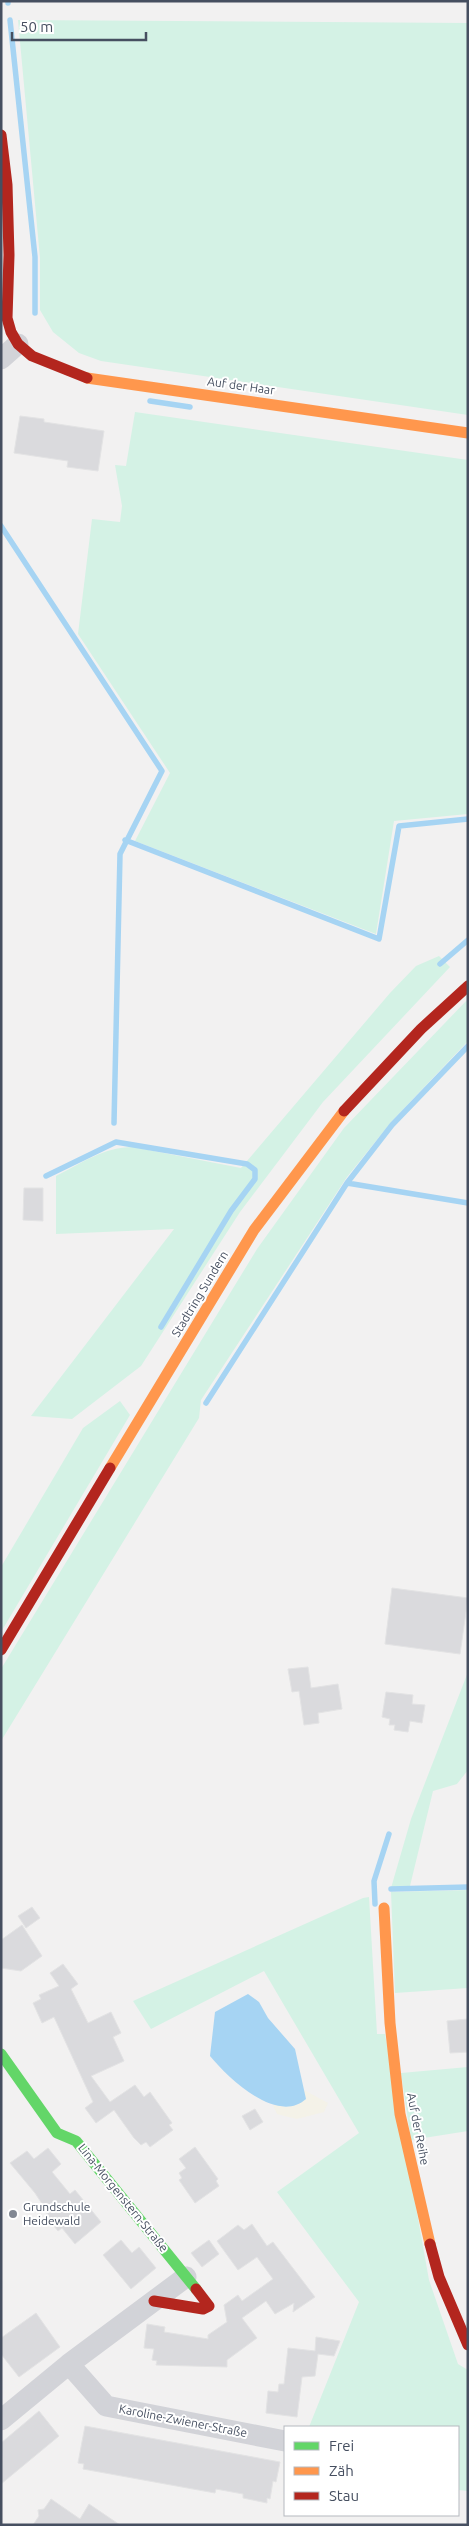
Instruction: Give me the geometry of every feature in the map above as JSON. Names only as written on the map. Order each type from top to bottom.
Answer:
[{"type":"street","points":[[1,135],[7,185],[9,255],[7,318],[11,332],[18,344],[1,359]]},
{"type":"street","name":"Auf der Haar","points":[[18,344],[32,356],[88,378],[468,432]]},
{"type":"street","name":"Stadtring Sundern","points":[[1,1650],[254,1230],[340,1115],[421,1029],[468,986]]},
{"type":"street","name":"Auf der Reihe","points":[[384,1908],[390,2023],[400,2114],[419,2204],[439,2277],[468,2345]]},
{"type":"street","name":"Lina-Morgenstern-Straße","points":[[1,2054],[57,2132],[76,2141],[210,2306],[203,2309],[154,2301]]},
{"type":"street","points":[[1,2420],[69,2364],[186,2277]]},
{"type":"street","name":"Karoline-Zwiener-Straße","points":[[69,2364],[106,2406],[284,2441]]},
{"type":"green space","points":[[18,20],[468,23],[468,415],[101,361],[79,353],[53,332],[40,310],[40,258]]},
{"type":"green space","points":[[135,412],[468,460],[468,814],[394,821],[376,934],[135,841],[170,773],[78,634],[92,519],[120,522],[122,506],[115,465],[126,466]]},
{"type":"green space","points":[[439,956],[450,967],[323,1102],[240,1212],[141,1366],[72,1419],[31,1416],[174,1229],[56,1234],[56,1176],[103,1153],[133,1147],[241,1168],[390,993],[416,966]]},
{"type":"green space","points":[[468,999],[468,1041],[392,1121],[347,1177],[201,1400],[199,1418],[1,1741],[1,1669],[257,1249],[344,1128]]},
{"type":"green space","points":[[120,1401],[130,1415],[1,1632],[1,1567],[83,1428]]},
{"type":"green space","points":[[468,1672],[468,1770],[457,1784],[433,1791],[410,1886],[391,1888],[411,1819]]},
{"type":"green space","points":[[468,1890],[468,1988],[395,1993],[391,1892]]},
{"type":"green space","points":[[369,1897],[377,2034],[385,2034],[429,2280],[458,2364],[468,2370],[468,2491],[459,2490],[459,2426],[309,2426],[359,2302],[277,2192],[359,2133],[264,1971],[151,2029],[133,2001],[363,1898]]},
{"type":"green space","points":[[468,2067],[468,2131],[411,2140],[401,2073]]},
{"type":"sand","points":[[302,2089],[328,2103],[324,2112],[297,2119],[277,2114],[273,2105],[288,2107],[306,2099]]},
{"type":"water","points":[[248,1994],[259,2002],[268,2018],[295,2049],[306,2099],[294,2106],[268,2103],[254,2096],[229,2076],[210,2056],[215,2012]]},
{"type":"building","points":[[20,416],[44,419],[44,422],[104,431],[98,471],[67,467],[68,461],[14,453]]},
{"type":"building","points":[[24,1188],[43,1188],[43,1221],[23,1220]]},
{"type":"building","points":[[392,1588],[468,1598],[460,1654],[385,1644]]},
{"type":"building","points":[[308,1667],[311,1688],[338,1684],[342,1709],[318,1713],[319,1723],[304,1725],[299,1691],[292,1692],[288,1669]]},
{"type":"building","points":[[386,1692],[413,1695],[412,1704],[425,1705],[422,1723],[410,1721],[408,1732],[394,1730],[395,1725],[389,1725],[390,1719],[382,1717]]},
{"type":"building","points":[[32,1907],[40,1918],[26,1928],[18,1916]]},
{"type":"building","points":[[22,1925],[42,1956],[21,1971],[1,1968],[1,1940]]},
{"type":"building","points":[[63,1964],[78,1984],[71,1989],[88,2023],[111,2012],[121,2033],[113,2037],[124,2061],[91,2076],[110,2102],[135,2085],[144,2097],[150,2092],[172,2123],[169,2125],[173,2130],[150,2147],[146,2142],[141,2145],[134,2138],[114,2110],[96,2123],[85,2108],[93,2102],[54,2017],[42,2023],[33,2003],[41,1999],[39,1995],[59,1986],[50,1973]]},
{"type":"building","points":[[468,2019],[468,2052],[450,2053],[447,2021]]},
{"type":"building","points":[[255,2109],[263,2122],[250,2130],[242,2116]]},
{"type":"building","points":[[195,2147],[218,2179],[216,2181],[219,2186],[195,2203],[179,2180],[182,2178],[179,2173],[186,2168],[179,2159]]},
{"type":"building","points":[[48,2148],[61,2164],[52,2172],[70,2194],[75,2190],[101,2222],[75,2244],[62,2228],[58,2231],[45,2215],[48,2213],[35,2193],[10,2163],[27,2151],[34,2159]]},
{"type":"building","points":[[252,2224],[267,2246],[273,2242],[315,2297],[293,2312],[294,2303],[275,2314],[266,2301],[242,2318],[257,2338],[227,2360],[227,2367],[156,2365],[157,2361],[152,2360],[154,2349],[144,2348],[147,2324],[165,2327],[164,2332],[208,2339],[208,2335],[227,2322],[224,2305],[238,2295],[242,2301],[273,2279],[257,2257],[238,2270],[217,2241],[238,2225],[244,2230]]},
{"type":"building","points":[[121,2240],[132,2253],[139,2247],[156,2268],[131,2289],[103,2255]]},
{"type":"building","points":[[209,2240],[219,2254],[202,2267],[191,2253]]},
{"type":"building","points":[[36,2313],[60,2347],[19,2377],[1,2354],[1,2338]]},
{"type":"building","points":[[316,2337],[340,2341],[334,2356],[318,2354],[315,2376],[302,2377],[297,2417],[266,2413],[268,2391],[278,2392],[279,2384],[284,2384],[288,2348],[315,2351]]},
{"type":"building","points":[[39,2411],[59,2436],[1,2484],[1,2443]]},
{"type":"building","points":[[85,2426],[280,2462],[276,2482],[273,2481],[270,2499],[267,2498],[267,2503],[243,2498],[243,2494],[216,2489],[215,2493],[83,2469],[84,2464],[78,2463]]},
{"type":"building","points":[[51,2499],[80,2519],[89,2504],[120,2525],[33,2525],[39,2516],[38,2510],[44,2509]]},
{"type":"waterway","points":[[10,20],[35,257],[35,313]]},
{"type":"waterway","points":[[150,401],[190,407]]},
{"type":"waterway","points":[[1,526],[162,771],[120,854],[114,1123]]},
{"type":"waterway","points":[[125,840],[379,939],[399,826],[468,819]]},
{"type":"waterway","points":[[440,964],[468,940]]},
{"type":"waterway","points":[[206,1403],[347,1183],[392,1125],[468,1046]]},
{"type":"waterway","points":[[46,1176],[116,1142],[247,1164],[255,1170],[255,1179],[231,1211],[161,1327]]},
{"type":"waterway","points":[[347,1183],[468,1203]]},
{"type":"waterway","points":[[375,1904],[374,1881],[389,1834]]},
{"type":"waterway","points":[[391,1889],[468,1887]]},
{"type":"traffic: fast","points":[[1,2054],[57,2133],[76,2141],[196,2289]]},
{"type":"traffic: slow","points":[[87,378],[468,433]]},
{"type":"traffic: slow","points":[[110,1468],[254,1230],[344,1111]]},
{"type":"traffic: slow","points":[[384,1908],[390,2023],[400,2114],[430,2244]]},
{"type":"traffic: jam","points":[[1,135],[7,185],[9,255],[7,318],[11,332],[18,344],[32,356],[87,378]]},
{"type":"traffic: jam","points":[[344,1111],[421,1029],[468,986]]},
{"type":"traffic: jam","points":[[1,1650],[110,1468]]},
{"type":"traffic: jam","points":[[430,2244],[439,2277],[468,2345]]},
{"type":"traffic: jam","points":[[154,2301],[203,2309],[209,2306],[196,2289]]},
{"type":"place","name":"Grundschule Heidewald","points":[[13,2214]]}]
